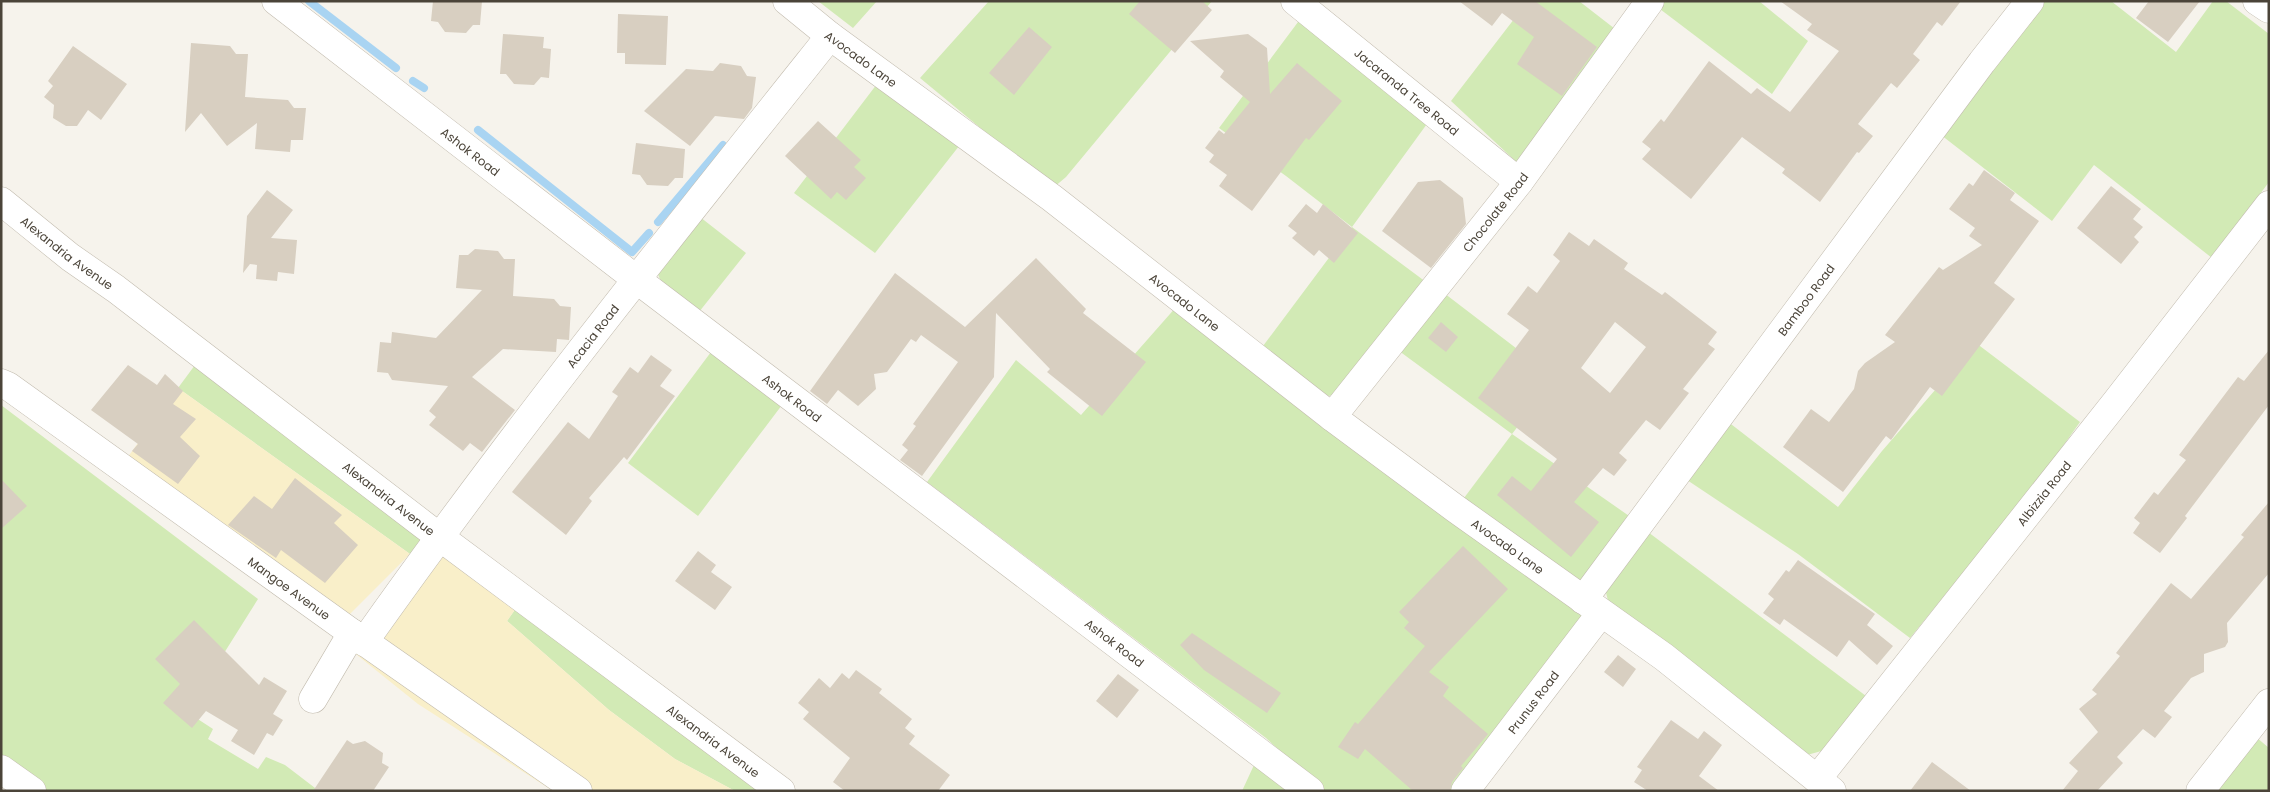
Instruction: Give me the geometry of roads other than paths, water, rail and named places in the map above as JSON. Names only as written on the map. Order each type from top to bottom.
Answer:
[{"type":"street","name":"Ashok Road","points":[[276,1],[636,279],[1310,791]]},
{"type":"street","name":"Avocado Lane","points":[[787,1],[830,36],[1052,198],[1332,417],[1664,657],[1825,785]]},
{"type":"street","name":"Jacaranda Tree Road","points":[[1296,1],[1519,182]]},
{"type":"street","name":"Chocolate Road","points":[[1332,417],[1519,182],[1650,1]]},
{"type":"street","name":"Bamboo Road","points":[[1592,606],[1982,62],[2030,1]]},
{"type":"street","points":[[2257,1],[2269,9]]},
{"type":"street","name":"Acacia Road","points":[[314,699],[358,637],[439,536],[636,279],[830,36]]},
{"type":"street","name":"Alexandria Avenue","points":[[1,200],[70,257],[116,289],[439,536],[780,791]]},
{"type":"street","name":"Albizzia Road","points":[[1825,785],[2116,402],[2269,205]]},
{"type":"street","name":"Mangoe Avenue","points":[[1,383],[8,386],[358,637],[578,791]]},
{"type":"street","name":"Prunus Road","points":[[1465,791],[1592,606]]},
{"type":"street","points":[[2200,791],[2269,702]]},
{"type":"street","points":[[1,769],[32,791]]},
{"type":"waterway","points":[[309,1],[396,68]]},
{"type":"waterway","points":[[413,81],[424,88]]},
{"type":"waterway","points":[[478,130],[632,252],[649,233]]},
{"type":"waterway","points":[[658,222],[723,145]]}]
